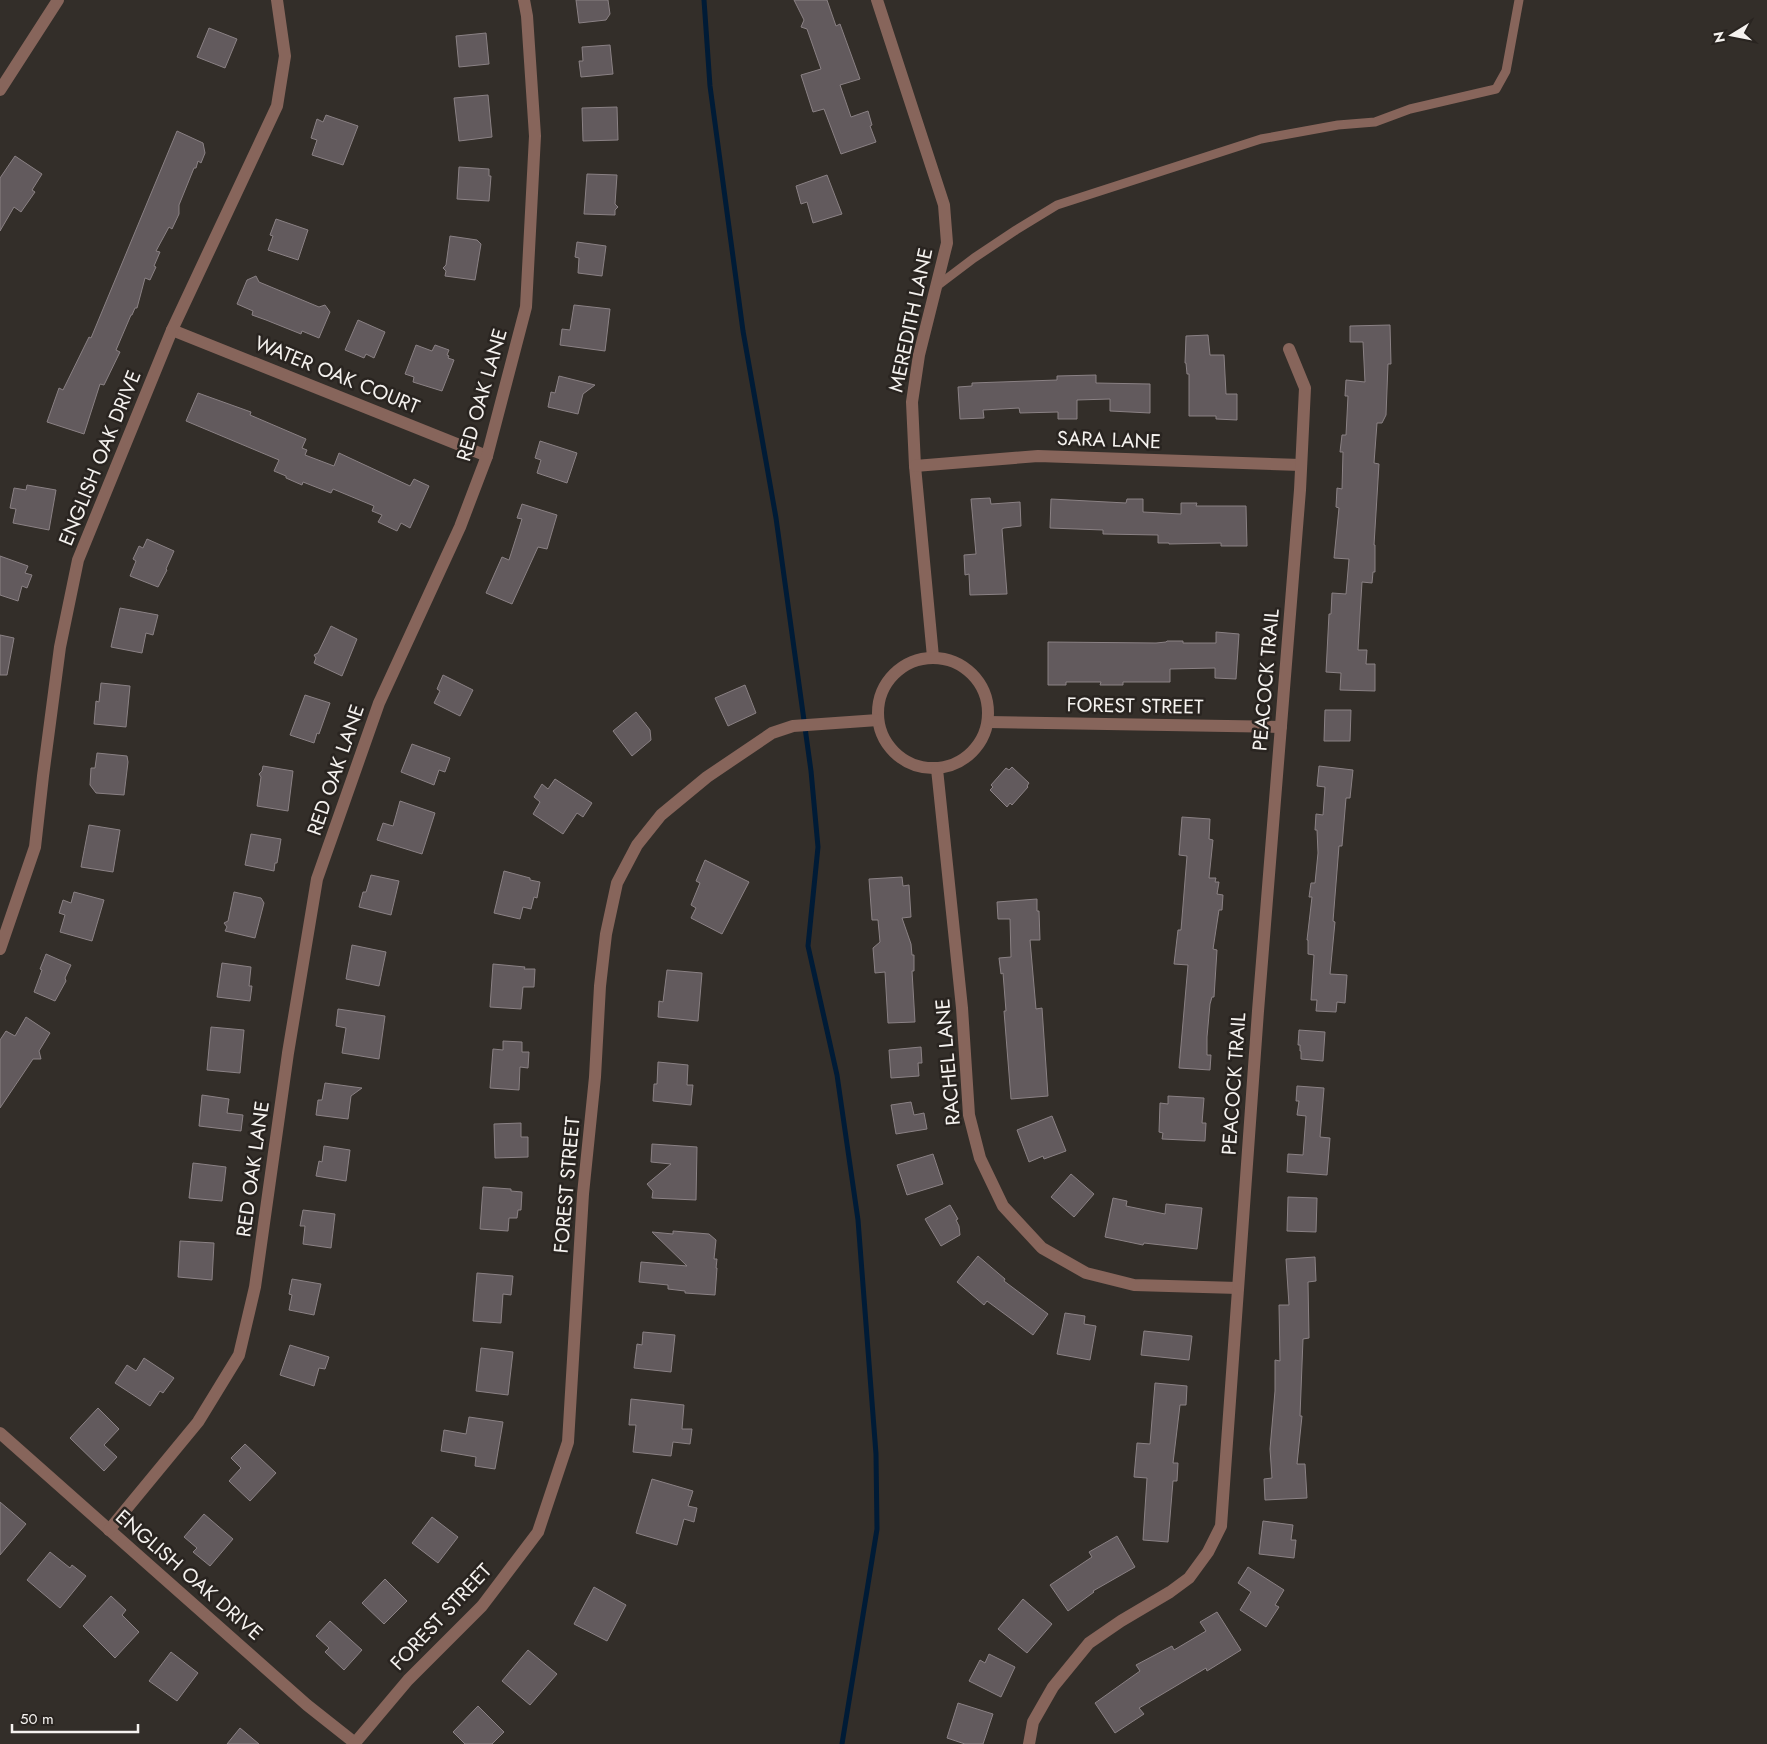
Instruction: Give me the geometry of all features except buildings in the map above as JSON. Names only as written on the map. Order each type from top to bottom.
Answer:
[{"type":"street","points":[[0,90],[58,0]]},
{"type":"street","name":"ENGLISH OAK DRIVE","points":[[0,949],[36,847],[43,776],[60,647],[78,560],[172,330],[276,106],[285,56],[277,0]]},
{"type":"street","name":"RED OAK LANE","points":[[109,1530],[198,1422],[239,1355],[255,1287],[287,1063],[317,879],[379,703],[460,528],[487,456],[526,306],[535,136],[527,16],[524,0]]},
{"type":"street","name":"MEREDITH LANE","points":[[877,0],[944,205],[947,243],[919,355],[912,402],[915,466],[933,657]]},
{"type":"street","name":"WATER OAK COURT","points":[[172,330],[487,456]]},
{"type":"street","name":"PEACOCK TRAIL","points":[[1029,1744],[1033,1722],[1053,1687],[1089,1643],[1189,1578],[1208,1552],[1222,1526],[1258,1011],[1301,465],[1305,388],[1289,349]]},
{"type":"street","name":"SARA LANE","points":[[915,466],[1038,456],[1301,465]]},
{"type":"street","points":[[933,657],[952,660],[968,670],[981,684],[988,702],[988,722],[984,736],[976,749],[965,759],[952,766],[937,769],[920,767],[905,761],[892,750],[883,736],[878,720],[879,701],[886,684],[898,670],[914,661],[933,657]]},
{"type":"street","name":"FOREST STREET","points":[[354,1743],[408,1680],[482,1606],[538,1532],[552,1494],[568,1442],[583,1194],[595,1077],[600,986],[606,934],[618,883],[637,845],[661,815],[707,777],[772,733],[793,726],[878,720]]},
{"type":"street","name":"FOREST STREET","points":[[988,722],[1281,727]]},
{"type":"street","name":"RACHEL LANE","points":[[937,769],[962,1008],[969,1115],[980,1158],[1003,1206],[1042,1248],[1086,1273],[1134,1285],[1238,1288]]},
{"type":"street","name":"ENGLISH OAK DRIVE","points":[[0,1433],[307,1705],[354,1743]]},
{"type":"lane","points":[[937,286],[1002,239],[1057,205],[1261,139],[1338,125],[1375,122],[1410,109],[1496,89],[1506,71],[1519,0]]},
{"type":"waterway","points":[[704,0],[710,86],[743,331],[776,518],[811,771],[818,847],[808,946],[837,1075],[858,1220],[876,1454],[877,1529],[842,1744]]}]
